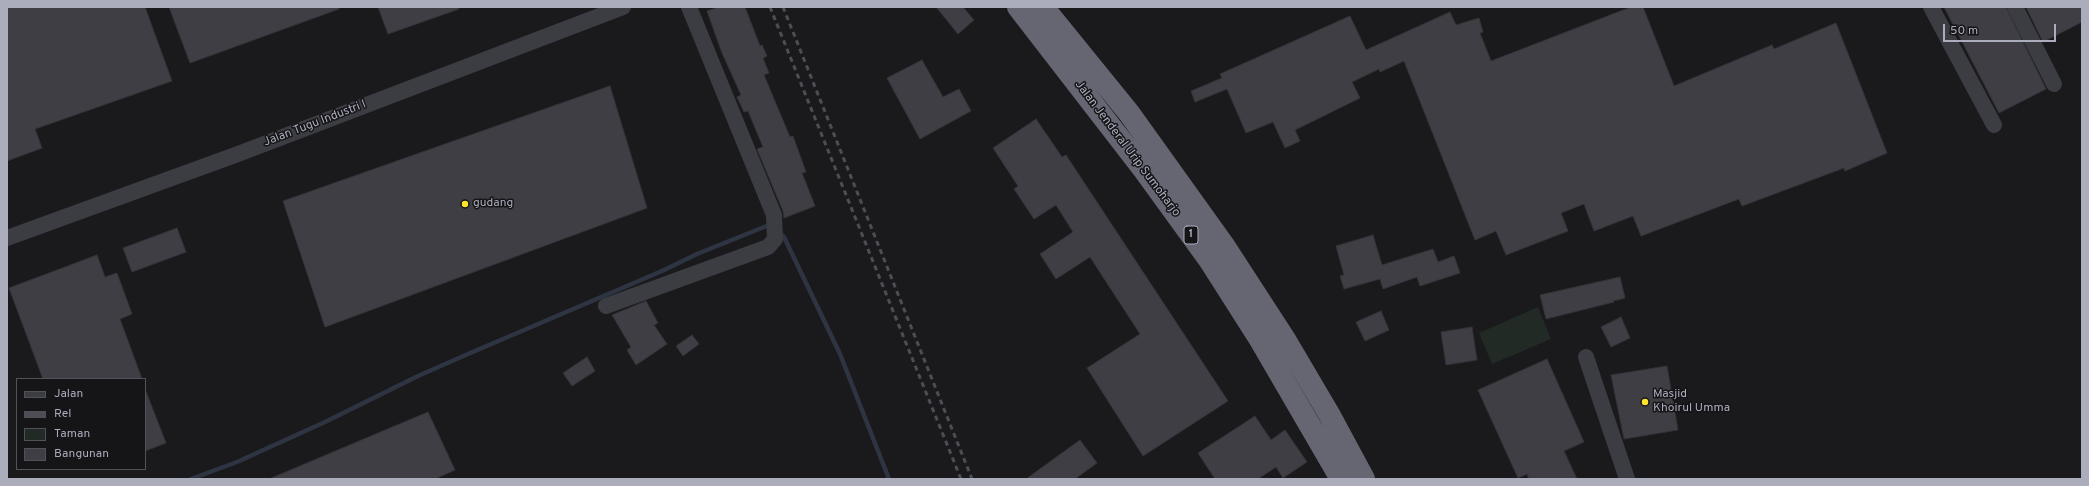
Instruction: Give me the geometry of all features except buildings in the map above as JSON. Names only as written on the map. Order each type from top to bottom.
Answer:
[{"type":"highway","name":"Jalan Jenderal Urip Sumoharjo","points":[[1018,7],[1144,170],[1210,261],[1259,338],[1341,479]]},
{"type":"highway","name":"Jalan Jenderal Urip Sumoharjo","points":[[1043,7],[1129,113],[1225,247],[1286,341],[1329,414],[1364,479]]},
{"type":"street","name":"Jalan Tugu Industri I","points":[[7,238],[238,154],[623,7]]},
{"type":"street","points":[[606,306],[768,247],[775,239],[774,215],[689,7]]},
{"type":"street","points":[[1931,7],[1994,125]]},
{"type":"street","points":[[2015,7],[2054,84]]},
{"type":"street","points":[[1586,357],[1628,479]]},
{"type":"green space","points":[[1538,307],[1551,339],[1492,364],[1479,333]]},
{"type":"waterway","points":[[191,479],[237,462],[325,422],[418,376],[662,271],[697,254],[769,225],[771,227]]},
{"type":"waterway","points":[[779,232],[784,237],[840,354],[889,479]]},
{"type":"railway","points":[[770,7],[961,479]]},
{"type":"railway","points":[[783,7],[972,479]]},
{"type":"place","name":"gudang","points":[[465,204]]},
{"type":"place","name":"Masjid Khoirul Umma","points":[[1645,402]]}]
